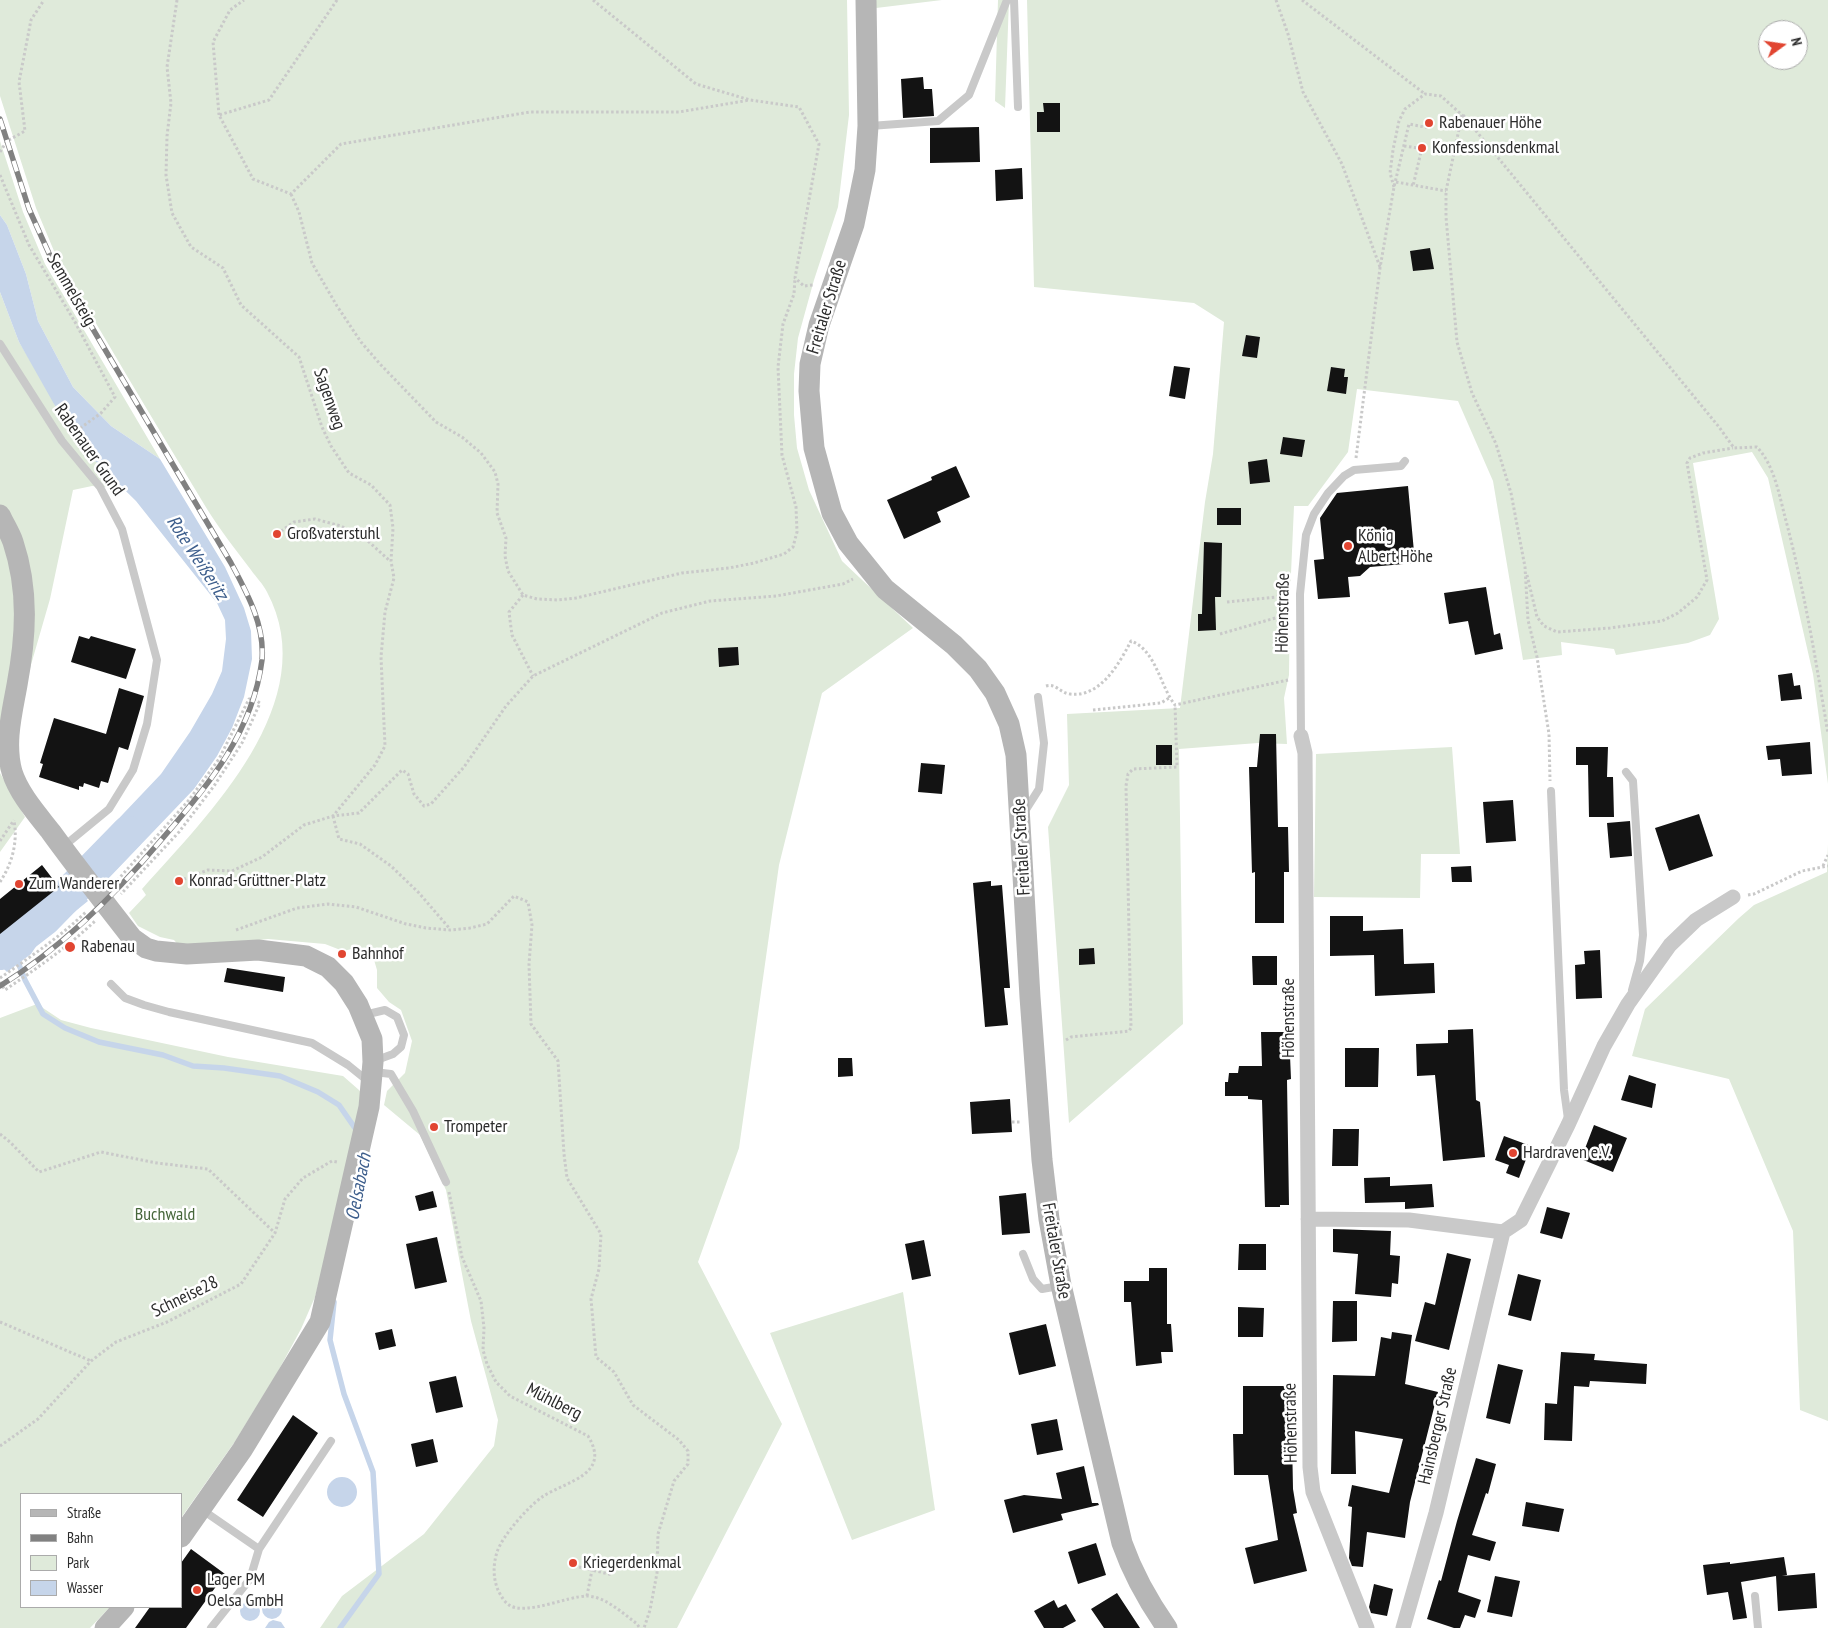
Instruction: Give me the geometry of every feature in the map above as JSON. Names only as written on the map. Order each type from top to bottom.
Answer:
[{"type":"main road","name":"Freitaler Straße","points":[[866,0],[868,126],[865,170],[858,208],[819,325],[810,364],[809,391],[814,448],[832,513],[848,543],[885,589],[954,644],[978,670],[994,693],[1009,724],[1016,756],[1030,997],[1042,1160],[1049,1219],[1061,1285],[1122,1543],[1130,1566],[1146,1598],[1167,1628]]},
{"type":"main road","points":[[0,515],[13,541],[23,582],[25,612],[23,643],[9,722],[12,772],[28,801],[132,938],[146,948],[156,951],[187,954],[258,950],[306,956],[328,967],[344,983],[362,1015],[372,1039],[373,1073],[365,1129],[320,1322],[242,1450],[182,1536]]},
{"type":"main road","points":[[106,1628],[123,1608]]},
{"type":"street","name":"Höhenstraße","points":[[1301,736],[1304,753],[1307,906],[1310,1468],[1314,1492],[1367,1628]]},
{"type":"street","points":[[1308,1218],[1409,1220],[1503,1232],[1521,1220],[1568,1125],[1604,1046],[1624,1011],[1670,945],[1696,920],[1733,897]]},
{"type":"street","name":"Hainsberger Straße","points":[[1403,1628],[1436,1513],[1503,1232]]},
{"type":"lane","points":[[868,126],[938,121],[969,95],[1007,0]]},
{"type":"lane","points":[[1014,0],[1018,107]]},
{"type":"lane","name":"Rabenauer Grund","points":[[0,344],[62,441],[100,487],[122,529],[157,660],[147,724],[133,770],[109,809],[62,848]]},
{"type":"lane","points":[[1354,470],[1400,466],[1405,461]]},
{"type":"lane","name":"Höhenstraße","points":[[1301,736],[1299,611],[1306,535],[1314,514],[1328,493],[1344,476],[1354,470]]},
{"type":"lane","points":[[1020,819],[1039,789],[1044,743],[1038,697]]},
{"type":"lane","points":[[1624,1011],[1640,961],[1643,935],[1633,781],[1626,772]]},
{"type":"lane","points":[[1551,791],[1564,1090],[1568,1125]]},
{"type":"lane","points":[[111,984],[125,998],[144,1005],[312,1043],[348,1065],[373,1073],[391,1074],[414,1111],[446,1182]]},
{"type":"lane","points":[[362,1015],[385,1010],[397,1017],[404,1035],[401,1047],[373,1073]]},
{"type":"lane","points":[[1023,1254],[1033,1279],[1042,1289],[1061,1285]]},
{"type":"lane","points":[[211,1628],[250,1579],[259,1549],[331,1441]]},
{"type":"lane","points":[[201,1509],[259,1549]]},
{"type":"lane","points":[[1755,1596],[1758,1628]]},
{"type":"path","points":[[0,152],[7,141],[25,131],[19,82],[31,20],[44,0]]},
{"type":"path","name":"Sagenweg","points":[[177,0],[167,66],[171,103],[167,136],[166,175],[172,214],[191,247],[223,268],[241,305],[299,357],[322,426],[331,446],[350,473],[371,485],[390,505],[393,528],[391,561],[394,578],[385,612],[381,657],[385,746],[375,765],[333,816]]},
{"type":"path","points":[[244,0],[230,10],[213,42],[219,115],[253,179],[291,194],[299,212],[312,263],[361,342],[436,422],[462,437],[495,472],[498,484],[497,514],[506,538],[505,556],[508,571],[523,595],[537,599],[557,600],[576,598],[682,573],[729,568],[754,563],[784,554],[793,546],[798,532],[796,506],[782,455],[778,367],[783,324],[794,294],[795,278],[818,144],[799,108],[750,100],[696,84],[593,0]]},
{"type":"path","points":[[219,115],[269,100],[337,0]]},
{"type":"path","points":[[1276,0],[1288,34],[1303,92],[1342,164],[1380,268]]},
{"type":"path","points":[[1302,0],[1425,94],[1441,96],[1462,115],[1719,427],[1734,448]]},
{"type":"path","points":[[1394,186],[1390,173],[1398,121],[1404,109],[1425,94]]},
{"type":"path","points":[[291,194],[341,144],[530,112],[679,112],[750,100]]},
{"type":"path","points":[[1462,115],[1446,191],[1446,217],[1457,342],[1472,393],[1499,452],[1511,493],[1524,567],[1537,617],[1544,626],[1557,632],[1610,628],[1662,621],[1678,613],[1697,597],[1707,580],[1687,463],[1690,458],[1704,453],[1734,448],[1757,447],[1763,454],[1775,479],[1794,552],[1818,669],[1828,734]]},
{"type":"path","points":[[1354,470],[1380,268],[1394,186],[1409,124],[1430,128]]},
{"type":"path","points":[[1404,146],[1418,148],[1421,152],[1413,186]]},
{"type":"path","name":"Semmelsteig","points":[[0,175],[28,244],[75,322],[115,397],[101,413],[71,435]]},
{"type":"path","points":[[1396,182],[1446,191]]},
{"type":"path","points":[[795,278],[804,286],[820,284]]},
{"type":"path","points":[[277,534],[294,522],[315,519],[341,526],[369,542],[391,561]]},
{"type":"path","points":[[1524,567],[1528,620],[1537,657],[1549,734],[1551,791]]},
{"type":"path","points":[[179,881],[208,870],[232,871],[262,857],[304,825],[333,816],[359,812],[402,770],[408,774],[414,794],[424,806],[431,804],[464,767],[506,706],[533,676],[662,613],[710,601],[776,596],[843,584]]},
{"type":"path","points":[[523,595],[509,612],[512,635],[533,676]]},
{"type":"path","points":[[1227,602],[1290,596]]},
{"type":"path","points":[[1220,634],[1290,614]]},
{"type":"path","points":[[1038,697],[1046,685],[1055,686],[1068,694],[1088,692],[1106,679],[1131,641],[1139,644],[1155,666],[1175,705],[1177,766],[1133,769],[1128,774],[1126,786],[1130,1028],[1129,1031],[1071,1037],[1066,1040]]},
{"type":"path","points":[[1175,705],[1301,677]]},
{"type":"path","points":[[0,978],[72,926],[102,899],[179,832],[214,786],[242,743],[260,703],[248,698],[219,759],[189,800],[102,899],[78,937],[12,986],[5,990],[0,982]]},
{"type":"path","points":[[1093,710],[1161,703],[1170,698]]},
{"type":"path","points":[[0,841],[28,801]]},
{"type":"path","points":[[333,816],[339,839],[360,844],[391,866],[419,893],[450,930]]},
{"type":"path","points":[[0,882],[11,861],[16,833],[14,821]]},
{"type":"path","points":[[1823,867],[1828,856]]},
{"type":"path","points":[[1733,897],[1754,894],[1802,871],[1828,866]]},
{"type":"path","points":[[220,952],[235,930],[297,908],[328,904],[356,907],[406,924],[450,930],[487,924],[514,896],[528,902],[532,925],[529,964],[531,1024],[558,1061],[567,1178],[601,1234],[599,1269],[591,1299],[596,1358],[614,1372],[633,1405],[679,1440],[688,1451],[688,1464],[674,1481],[658,1534],[656,1573],[650,1610],[644,1628]]},
{"type":"path","points":[[1012,1122],[1020,1122]]},
{"type":"path","points":[[0,1134],[39,1172],[101,1152],[208,1170],[275,1233]]},
{"type":"path","name":"Schneise28","points":[[0,1446],[38,1420],[91,1361],[116,1342],[167,1322],[241,1284],[275,1233],[286,1199],[303,1178],[332,1161],[359,1158]]},
{"type":"path","name":"Mühlberg","points":[[446,1182],[462,1257],[481,1301],[484,1328],[483,1350],[487,1364],[496,1382],[510,1396],[588,1436],[596,1454],[593,1465],[582,1476],[541,1498],[504,1538],[497,1552],[493,1567],[496,1584],[500,1595],[509,1605],[522,1608],[587,1596]]},
{"type":"path","points":[[0,1322],[91,1361]]},
{"type":"path","points":[[579,1567],[613,1575]]},
{"type":"path","points":[[592,1570],[587,1596],[602,1599],[636,1623],[640,1628]]},
{"type":"green space","points":[[0,0],[847,0],[849,115],[838,207],[814,280],[798,338],[794,374],[794,415],[797,448],[809,490],[842,561],[913,628],[822,693],[779,865],[739,1148],[698,1262],[782,1424],[677,1628],[320,1628],[342,1596],[424,1534],[494,1446],[498,1420],[471,1321],[446,1190],[420,1135],[384,1105],[387,1091],[405,1073],[412,1041],[401,1010],[389,1002],[377,988],[377,970],[372,953],[356,948],[343,951],[325,944],[268,939],[182,949],[174,940],[160,937],[138,926],[129,913],[146,895],[142,889],[198,827],[226,791],[251,754],[270,714],[281,674],[281,633],[267,592],[207,509],[54,251],[36,208],[0,96]]},
{"type":"green space","points":[[876,0],[942,0],[876,8]]},
{"type":"green space","points":[[998,0],[1009,0],[1005,108],[995,101]]},
{"type":"green space","points":[[1027,0],[1828,0],[1828,784],[1813,674],[1768,478],[1752,452],[1693,463],[1719,619],[1710,635],[1688,643],[1616,655],[1614,649],[1561,642],[1562,655],[1523,660],[1493,481],[1458,401],[1357,389],[1348,452],[1308,506],[1294,506],[1289,675],[1284,698],[1287,744],[1258,743],[1179,749],[1183,1024],[1069,1123],[1048,827],[1069,785],[1067,714],[1180,708],[1205,502],[1213,454],[1224,322],[1194,303],[1034,287]]},
{"type":"green space","points":[[0,141],[23,212],[45,264],[160,459],[111,426],[73,387],[38,321],[26,274],[7,225],[0,215]]},
{"type":"green space","points":[[0,292],[19,342],[85,451],[120,485],[114,488],[92,486],[73,490],[50,599],[0,772]]},
{"type":"green space","points":[[1452,747],[1460,854],[1421,854],[1420,898],[1314,897],[1316,754]]},
{"type":"green space","points":[[0,773],[25,817],[0,852]]},
{"type":"green space","points":[[1828,844],[1828,1421],[1800,1410],[1793,1231],[1729,1079],[1632,1056],[1645,1009],[1754,905],[1827,872]]},
{"type":"green space","name":"Buchwald","points":[[37,1004],[61,1020],[91,1028],[228,1057],[343,1076],[359,1090],[366,1101],[315,1297],[301,1329],[276,1375],[236,1440],[182,1517],[182,1493],[20,1493],[20,1608],[109,1608],[90,1628],[0,1628],[0,1018]]},
{"type":"green space","points":[[903,1292],[935,1510],[852,1540],[770,1333]]},
{"type":"water","points":[[0,215],[7,225],[26,274],[38,321],[73,387],[111,426],[160,459],[225,567],[244,608],[251,631],[252,659],[244,697],[232,728],[217,756],[194,789],[107,880],[86,853],[161,774],[190,732],[212,694],[222,671],[226,639],[225,620],[217,603],[136,501],[85,451],[54,404],[19,342],[0,292]]},
{"type":"water","points":[[70,877],[88,901],[41,939],[31,954],[7,972],[3,968],[0,970],[0,936]]},
{"type":"water","points":[[342,1477],[353,1481],[357,1492],[353,1503],[342,1507],[331,1503],[327,1492],[331,1481]]},
{"type":"water","points":[[272,1599],[279,1602],[282,1609],[279,1616],[272,1619],[265,1616],[262,1609],[265,1602]]},
{"type":"water","points":[[250,1601],[257,1604],[260,1611],[257,1618],[250,1621],[243,1618],[240,1611],[243,1604]]},
{"type":"water","points":[[273,1620],[281,1622],[285,1628],[265,1628]]},
{"type":"building","points":[[923,77],[924,89],[932,89],[934,116],[903,118],[901,79]]},
{"type":"building","points":[[1043,103],[1060,103],[1060,132],[1037,132],[1037,112],[1044,112]]},
{"type":"building","points":[[979,127],[980,162],[930,163],[930,128]]},
{"type":"building","points":[[1022,168],[1023,199],[996,201],[995,170]]},
{"type":"building","points":[[1430,248],[1434,269],[1413,271],[1410,251]]},
{"type":"building","points":[[1246,335],[1260,337],[1257,358],[1242,356]]},
{"type":"building","points":[[1174,366],[1190,368],[1185,399],[1169,396]]},
{"type":"building","points":[[1331,367],[1345,369],[1344,377],[1348,377],[1346,394],[1327,391]]},
{"type":"building","points":[[1283,437],[1305,440],[1302,457],[1280,454]]},
{"type":"building","points":[[1267,459],[1270,482],[1250,484],[1248,462]]},
{"type":"building","points":[[956,466],[970,497],[937,512],[941,522],[904,539],[887,500],[932,480],[931,477]]},
{"type":"building","points":[[1408,486],[1415,563],[1370,567],[1360,576],[1348,577],[1350,597],[1318,599],[1314,560],[1324,559],[1320,518],[1337,493]]},
{"type":"building","points":[[1217,508],[1241,508],[1241,525],[1217,525]]},
{"type":"building","points":[[1204,542],[1222,543],[1221,597],[1215,597],[1216,630],[1198,631],[1198,614],[1202,614]]},
{"type":"building","points":[[1486,587],[1494,635],[1500,633],[1503,649],[1475,655],[1468,621],[1449,624],[1444,593]]},
{"type":"building","points":[[79,636],[89,639],[91,636],[136,649],[126,679],[71,662]]},
{"type":"building","points":[[738,647],[739,665],[719,667],[718,648]]},
{"type":"building","points":[[1792,673],[1794,686],[1800,685],[1802,699],[1781,701],[1778,675]]},
{"type":"building","points":[[119,688],[144,696],[128,750],[119,747],[108,783],[101,781],[99,788],[84,783],[83,787],[79,786],[79,790],[39,777],[43,764],[40,763],[54,718],[106,734]]},
{"type":"building","points":[[1260,734],[1276,734],[1278,827],[1288,827],[1289,872],[1284,872],[1284,923],[1255,923],[1255,872],[1252,873],[1249,767],[1257,767]]},
{"type":"building","points":[[1810,742],[1812,774],[1782,776],[1780,759],[1768,760],[1766,746]]},
{"type":"building","points":[[1156,745],[1172,745],[1172,765],[1156,765]]},
{"type":"building","points":[[1576,747],[1608,747],[1607,777],[1613,777],[1614,817],[1589,817],[1588,765],[1576,765]]},
{"type":"building","points":[[921,763],[945,765],[942,794],[918,792]]},
{"type":"building","points":[[1513,800],[1516,841],[1486,843],[1483,802]]},
{"type":"building","points":[[1699,814],[1713,856],[1669,871],[1655,828]]},
{"type":"building","points":[[1630,821],[1632,856],[1610,858],[1607,823]]},
{"type":"building","points":[[42,865],[59,887],[0,934],[0,899]]},
{"type":"building","points":[[1471,866],[1472,882],[1452,882],[1451,867]]},
{"type":"building","points":[[991,881],[991,886],[1002,885],[1010,988],[1004,988],[1008,1025],[985,1027],[973,883]]},
{"type":"building","points":[[1330,916],[1363,916],[1363,931],[1403,929],[1404,964],[1434,963],[1435,993],[1375,996],[1374,955],[1330,956]]},
{"type":"building","points":[[1094,948],[1095,964],[1079,965],[1079,949]]},
{"type":"building","points":[[1600,950],[1602,998],[1576,999],[1575,965],[1585,964],[1584,951]]},
{"type":"building","points":[[1252,956],[1277,956],[1277,985],[1253,985]]},
{"type":"building","points":[[227,968],[285,977],[283,992],[224,982]]},
{"type":"building","points":[[1473,1029],[1476,1100],[1480,1102],[1485,1157],[1443,1161],[1435,1075],[1417,1076],[1416,1044],[1448,1043],[1448,1030]]},
{"type":"building","points":[[1261,1032],[1289,1032],[1291,1079],[1287,1080],[1289,1205],[1280,1205],[1280,1207],[1265,1207],[1262,1100],[1248,1099],[1248,1096],[1225,1096],[1225,1082],[1228,1082],[1229,1073],[1238,1073],[1239,1066],[1262,1066]]},
{"type":"building","points":[[1345,1048],[1379,1048],[1378,1087],[1345,1087]]},
{"type":"building","points":[[838,1058],[852,1058],[853,1076],[838,1077]]},
{"type":"building","points":[[1629,1075],[1656,1084],[1652,1108],[1621,1100]]},
{"type":"building","points":[[1010,1099],[1012,1132],[972,1134],[970,1102]]},
{"type":"building","points":[[1594,1125],[1627,1138],[1613,1172],[1581,1159]]},
{"type":"building","points":[[1333,1129],[1359,1129],[1358,1166],[1332,1166]]},
{"type":"building","name":"Hardraven e.V.","points":[[1504,1136],[1531,1146],[1519,1178],[1506,1173],[1509,1165],[1495,1160]]},
{"type":"building","points":[[1390,1177],[1390,1186],[1432,1184],[1434,1207],[1405,1209],[1405,1202],[1365,1203],[1364,1178]]},
{"type":"building","points":[[433,1191],[437,1207],[419,1211],[415,1196]]},
{"type":"building","points":[[1026,1193],[1030,1233],[1002,1235],[999,1196]]},
{"type":"building","points":[[1547,1207],[1570,1213],[1562,1239],[1540,1233]]},
{"type":"building","points":[[1333,1229],[1391,1231],[1390,1255],[1400,1256],[1398,1284],[1392,1283],[1391,1297],[1355,1294],[1358,1254],[1333,1252]]},
{"type":"building","points":[[437,1237],[447,1282],[415,1289],[406,1244]]},
{"type":"building","points":[[924,1240],[931,1276],[912,1280],[905,1244]]},
{"type":"building","points":[[1239,1244],[1266,1244],[1266,1270],[1238,1270]]},
{"type":"building","points":[[1447,1253],[1471,1259],[1449,1350],[1415,1341],[1425,1302],[1435,1305]]},
{"type":"building","points":[[1149,1268],[1167,1268],[1167,1324],[1171,1324],[1173,1352],[1161,1352],[1162,1363],[1136,1366],[1131,1302],[1124,1302],[1124,1281],[1149,1281]]},
{"type":"building","points":[[1518,1274],[1541,1280],[1531,1321],[1508,1315]]},
{"type":"building","points":[[1333,1301],[1357,1301],[1357,1341],[1332,1342]]},
{"type":"building","points":[[1238,1307],[1264,1308],[1263,1337],[1238,1337]]},
{"type":"building","points":[[1046,1324],[1056,1366],[1019,1375],[1009,1333]]},
{"type":"building","points":[[392,1329],[396,1346],[379,1350],[375,1333]]},
{"type":"building","points":[[1392,1332],[1412,1335],[1405,1384],[1438,1392],[1410,1502],[1405,1538],[1367,1532],[1363,1567],[1352,1566],[1349,1558],[1352,1507],[1348,1506],[1352,1485],[1389,1493],[1403,1439],[1355,1431],[1356,1474],[1331,1474],[1333,1375],[1375,1376],[1381,1337],[1391,1339]]},
{"type":"building","points":[[1561,1352],[1595,1354],[1594,1360],[1647,1364],[1646,1384],[1590,1381],[1589,1387],[1574,1386],[1572,1441],[1544,1440],[1545,1403],[1557,1404]]},
{"type":"building","points":[[1498,1364],[1523,1370],[1510,1424],[1486,1418]]},
{"type":"building","points":[[456,1376],[463,1407],[436,1413],[429,1382]]},
{"type":"building","points":[[1243,1386],[1291,1386],[1293,1489],[1297,1513],[1293,1514],[1307,1571],[1254,1584],[1245,1548],[1278,1540],[1268,1475],[1234,1475],[1233,1434],[1243,1434]]},
{"type":"building","points":[[293,1415],[318,1433],[263,1517],[237,1500]]},
{"type":"building","points":[[1057,1419],[1063,1450],[1037,1455],[1031,1424]]},
{"type":"building","points":[[433,1439],[438,1462],[416,1467],[411,1444]]},
{"type":"building","points":[[1476,1458],[1496,1464],[1488,1494],[1486,1493],[1472,1535],[1496,1542],[1490,1561],[1468,1555],[1458,1592],[1481,1600],[1475,1618],[1465,1615],[1460,1628],[1454,1628],[1427,1619],[1439,1580],[1441,1581]]},
{"type":"building","points":[[1084,1466],[1092,1503],[1098,1503],[1099,1505],[1061,1514],[1063,1520],[1013,1533],[1004,1500],[1024,1495],[1062,1499],[1056,1473]]},
{"type":"building","points":[[1526,1502],[1564,1509],[1559,1532],[1522,1526]]},
{"type":"building","points":[[1096,1543],[1106,1575],[1078,1584],[1068,1552]]},
{"type":"building","name":"Lager PM Oelsa GmbH","points":[[191,1549],[225,1574],[186,1628],[135,1628],[149,1608],[182,1608],[182,1562]]},
{"type":"building","points":[[1784,1557],[1787,1575],[1782,1576],[1815,1573],[1817,1608],[1778,1611],[1776,1576],[1741,1582],[1747,1618],[1733,1620],[1728,1592],[1707,1595],[1703,1565],[1730,1562],[1730,1564]]},
{"type":"building","points":[[1495,1576],[1520,1581],[1512,1617],[1487,1612]]},
{"type":"building","points":[[1374,1584],[1393,1589],[1387,1616],[1371,1613],[1369,1607]]},
{"type":"building","points":[[1117,1593],[1140,1628],[1104,1628],[1091,1609]]},
{"type":"building","points":[[1054,1600],[1058,1608],[1066,1604],[1076,1621],[1063,1628],[1044,1628],[1034,1611]]},
{"type":"waterway","name":"Rote Weißeritz","points":[[0,953],[44,919],[128,833]]},
{"type":"waterway","name":"Oelsabach","points":[[16,957],[25,980],[43,1014],[65,1028],[99,1042],[163,1055],[193,1066],[224,1068],[280,1076],[318,1092],[339,1105],[357,1131]]},
{"type":"waterway","name":"Oelsabach","points":[[334,1302],[330,1340],[344,1394],[373,1472],[379,1574],[340,1628]]},
{"type":"railway","points":[[0,119],[29,209],[51,258],[231,563],[254,610],[261,634],[262,647],[262,660],[257,686],[249,711],[226,757],[196,799],[107,900],[67,937],[0,986]]},
{"type":"place","name":"Rabenauer Höhe","points":[[1429,123]]},
{"type":"place","name":"Konfessionsdenkmal","points":[[1422,148]]},
{"type":"place","name":"Großvaterstuhl","points":[[277,534]]},
{"type":"place","name":"König Albert Höhe","points":[[1348,546]]},
{"type":"place","name":"Konrad-Grüttner-Platz","points":[[179,881]]},
{"type":"place","name":"Zum Wanderer","points":[[19,884]]},
{"type":"place","name":"Rabenau","points":[[70,947]]},
{"type":"place","name":"Bahnhof","points":[[342,954]]},
{"type":"place","name":"Trompeter","points":[[434,1127]]},
{"type":"place","name":"Hardraven e.V.","points":[[1513,1153]]},
{"type":"place","name":"Kriegerdenkmal","points":[[573,1563]]},
{"type":"place","name":"Lager PM Oelsa GmbH","points":[[197,1590]]}]
